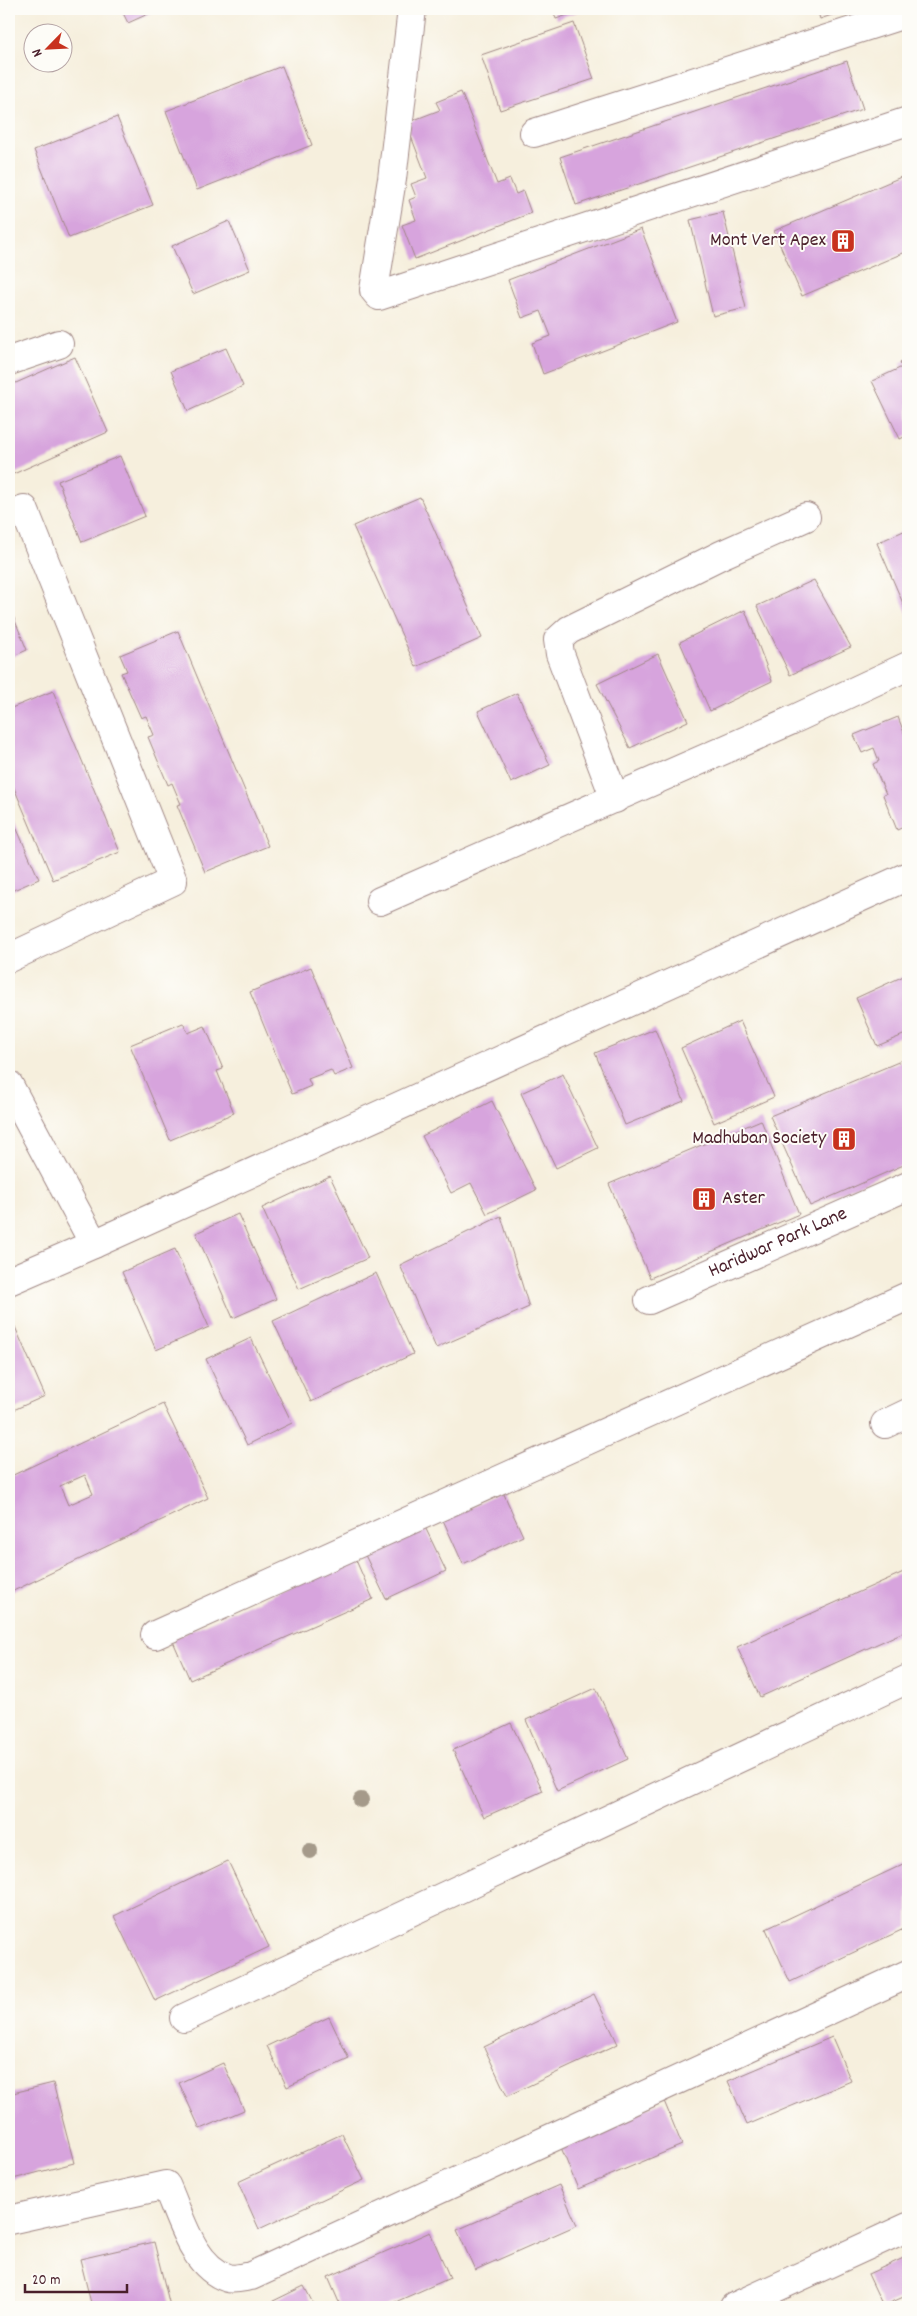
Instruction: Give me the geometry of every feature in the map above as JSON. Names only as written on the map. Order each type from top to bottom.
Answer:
[{"type":"street","points":[[412,9],[392,179],[374,290],[379,296],[908,121]]},
{"type":"street","points":[[534,133],[908,13]]},
{"type":"street","points":[[9,361],[59,344]]},
{"type":"street","points":[[9,516],[24,509],[174,881],[9,958]]},
{"type":"street","points":[[615,799],[560,654],[558,640],[569,630],[721,555],[806,517]]},
{"type":"street","points":[[380,902],[615,799],[679,768],[790,721],[908,666]]},
{"type":"street","points":[[9,1280],[94,1244],[908,876]]},
{"type":"street","points":[[9,1085],[94,1244]]},
{"type":"street","name":"Haridwar Park Lane","points":[[649,1300],[908,1186]]},
{"type":"street","points":[[155,1635],[908,1296]]},
{"type":"street","points":[[184,2018],[908,1679]]},
{"type":"street","points":[[9,2220],[166,2185],[196,2251],[212,2271],[230,2279],[251,2276],[908,1974]]},
{"type":"street","points":[[734,2307],[908,2227]]},
{"type":"building","points":[[121,9],[159,9],[128,23]]},
{"type":"building","points":[[553,9],[585,9],[556,19]]},
{"type":"building","points":[[817,9],[849,9],[820,19]]},
{"type":"building","points":[[574,23],[594,79],[500,110],[481,55]]},
{"type":"building","points":[[847,61],[863,109],[576,205],[560,157]]},
{"type":"building","points":[[282,66],[312,145],[197,190],[166,111]]},
{"type":"building","points":[[461,92],[497,184],[510,179],[516,194],[523,191],[531,213],[415,259],[402,225],[416,220],[409,200],[416,197],[411,184],[427,178],[406,123],[440,110],[436,102]]},
{"type":"building","points":[[117,117],[153,205],[69,238],[34,150]]},
{"type":"building","name":"Mont Vert Apex","points":[[908,174],[908,251],[802,296],[774,231]]},
{"type":"building","points":[[723,212],[746,308],[713,316],[690,220]]},
{"type":"building","points":[[229,221],[250,270],[193,294],[172,246]]},
{"type":"building","points":[[641,229],[677,322],[543,374],[532,343],[551,336],[541,311],[522,318],[508,280]]},
{"type":"building","points":[[226,348],[243,386],[188,411],[171,371]]},
{"type":"building","points":[[75,357],[108,432],[9,476],[9,386]]},
{"type":"building","points":[[908,359],[908,435],[900,439],[872,381],[902,367],[900,363]]},
{"type":"building","points":[[120,456],[145,516],[82,542],[58,481]]},
{"type":"building","points":[[420,497],[482,638],[416,667],[353,526]]},
{"type":"building","points":[[908,529],[908,615],[877,543]]},
{"type":"building","points":[[814,580],[851,647],[790,675],[757,606]]},
{"type":"building","points":[[9,606],[27,650],[9,658]]},
{"type":"building","points":[[745,610],[772,681],[710,711],[680,642]]},
{"type":"building","points":[[178,631],[268,846],[205,872],[177,805],[181,804],[172,783],[168,785],[148,737],[154,735],[146,716],[141,718],[121,673],[127,671],[120,655]]},
{"type":"building","points":[[658,654],[688,721],[630,748],[597,684]]},
{"type":"building","points":[[53,691],[120,852],[53,880],[9,776],[9,709]]},
{"type":"building","points":[[517,693],[550,765],[511,783],[478,711]]},
{"type":"building","points":[[898,717],[908,743],[908,825],[897,830],[883,795],[886,794],[873,764],[879,761],[874,748],[862,753],[854,735]]},
{"type":"building","points":[[9,811],[39,879],[9,892]]},
{"type":"building","points":[[311,967],[353,1068],[334,1076],[331,1070],[308,1079],[311,1086],[292,1094],[250,992]]},
{"type":"building","points":[[908,974],[908,1033],[877,1046],[856,998]]},
{"type":"building","points":[[740,1021],[774,1097],[714,1123],[681,1048]]},
{"type":"building","points":[[183,1023],[188,1033],[205,1026],[223,1069],[217,1071],[234,1113],[170,1140],[130,1045]]},
{"type":"building","points":[[655,1029],[684,1101],[625,1125],[595,1053]]},
{"type":"building","name":"Madhuban Society","points":[[908,1058],[908,1163],[810,1206],[770,1116]]},
{"type":"building","points":[[563,1074],[598,1148],[556,1168],[521,1093]]},
{"type":"building","points":[[492,1101],[536,1190],[487,1214],[471,1183],[451,1193],[422,1136]]},
{"type":"building","name":"Aster","points":[[761,1120],[799,1214],[650,1278],[609,1184]]},
{"type":"building","points":[[330,1176],[368,1258],[299,1289],[262,1208]]},
{"type":"building","points":[[238,1214],[276,1299],[233,1318],[196,1233]]},
{"type":"building","points":[[501,1216],[529,1307],[436,1348],[400,1265]]},
{"type":"building","points":[[175,1249],[209,1327],[156,1350],[122,1272]]},
{"type":"building","points":[[376,1273],[413,1354],[311,1402],[273,1321]]},
{"type":"building","points":[[9,1313],[45,1396],[9,1412]]},
{"type":"building","points":[[251,1338],[292,1423],[247,1445],[206,1359]]},
{"type":"building","points":[[163,1404],[208,1498],[9,1593],[9,1477]],"holes":[[[85,1475],[93,1494],[68,1505],[60,1486]]]},
{"type":"building","points":[[503,1492],[523,1536],[463,1564],[443,1520]]},
{"type":"building","points":[[425,1527],[446,1571],[386,1599],[365,1555]]},
{"type":"building","points":[[355,1558],[373,1599],[190,1680],[172,1639]]},
{"type":"building","points":[[908,1570],[908,1630],[760,1697],[737,1647]]},
{"type":"building","points":[[596,1688],[628,1759],[557,1791],[526,1720]]},
{"type":"building","points":[[511,1723],[543,1791],[484,1817],[453,1750]]},
{"type":"building","points":[[228,1861],[269,1947],[155,2001],[114,1916]]},
{"type":"building","points":[[908,1862],[908,1927],[790,1982],[766,1929]]},
{"type":"building","points":[[594,1994],[618,2044],[507,2096],[484,2047]]},
{"type":"building","points":[[329,2017],[349,2059],[287,2087],[267,2046]]},
{"type":"building","points":[[832,2037],[851,2081],[747,2125],[728,2081]]},
{"type":"building","points":[[223,2063],[244,2110],[200,2129],[179,2083]]},
{"type":"building","points":[[53,2083],[74,2163],[9,2180],[9,2094]]},
{"type":"building","points":[[664,2101],[682,2145],[578,2189],[560,2145]]},
{"type":"building","points":[[342,2134],[364,2180],[259,2229],[238,2182]]},
{"type":"building","points":[[559,2185],[577,2225],[475,2270],[457,2230]]},
{"type":"building","points":[[430,2232],[450,2278],[384,2307],[341,2307],[328,2277]]},
{"type":"building","points":[[154,2242],[170,2306],[92,2307],[80,2259]]},
{"type":"building","points":[[908,2256],[908,2295],[883,2306],[868,2274]]},
{"type":"building","points":[[304,2286],[315,2307],[261,2307]]},
{"type":"place","name":"Mont Vert Apex","points":[[843,241]]},
{"type":"place","name":"Madhuban Society","points":[[844,1139]]},
{"type":"place","name":"Aster","points":[[704,1199]]}]
